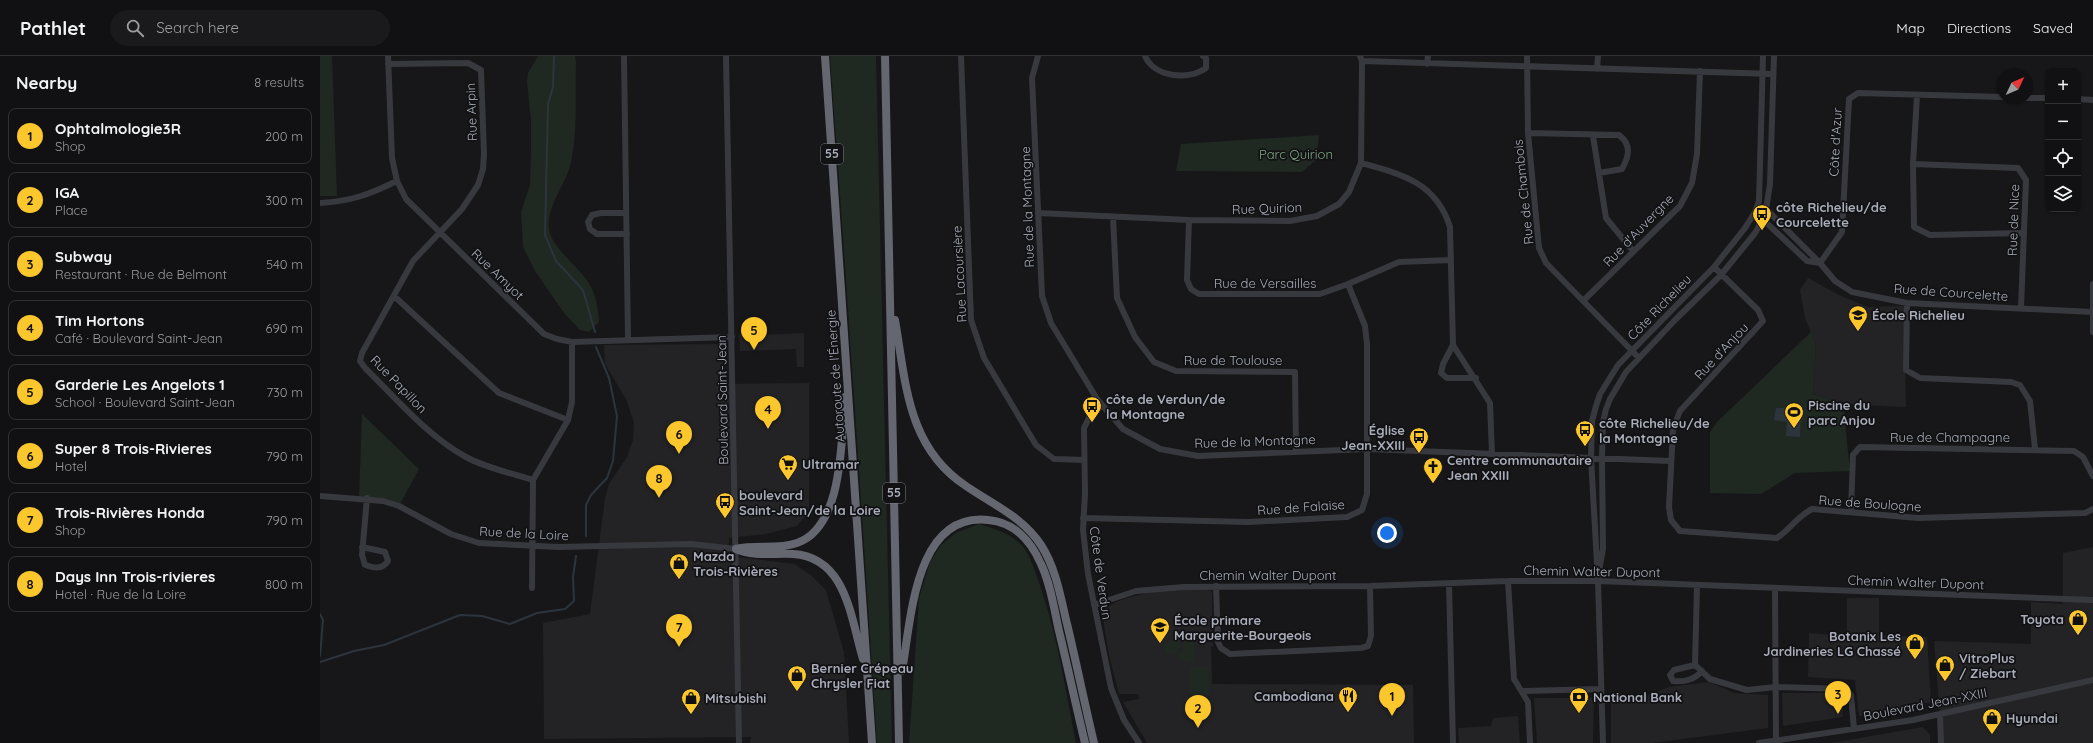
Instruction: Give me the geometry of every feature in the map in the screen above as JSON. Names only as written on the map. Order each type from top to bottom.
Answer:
[{"type":"highway","name":"Autoroute de l'Énergie","points":[[825,56],[872,743]]},
{"type":"highway","name":"55","points":[[885,56],[899,743]]},
{"type":"highway","points":[[890,296],[908,401],[916,425],[927,448],[955,479],[1010,514],[1026,527],[1047,556],[1058,588],[1094,743]]},
{"type":"highway","points":[[736,549],[748,546],[796,544],[809,536],[822,523],[833,496],[838,471],[847,375]]},
{"type":"highway","points":[[898,689],[916,585],[931,551],[943,535],[960,523],[978,519],[997,521],[1012,527],[1022,536],[1033,549],[1044,570],[1085,743]]},
{"type":"highway","points":[[736,549],[747,554],[804,555],[817,560],[827,567],[838,581],[846,597],[867,672]]},
{"type":"street","name":"Rue Amyot","points":[[388,56],[392,158],[397,181],[406,199],[544,334],[557,339],[572,342],[628,339],[732,337]]},
{"type":"street","points":[[624,56],[628,339]]},
{"type":"street","name":"Boulevard Saint-Jean","points":[[726,56],[739,743]]},
{"type":"street","name":"Rue Lacoursière","points":[[961,56],[971,320],[984,358],[1036,445],[1054,459],[1084,460]]},
{"type":"street","name":"Rue de la Montagne","points":[[1038,56],[1032,78],[1042,296],[1051,323],[1102,405],[1123,430],[1160,448],[1198,456],[1367,449],[1670,461]]},
{"type":"street","points":[[1144,56],[1148,64],[1161,73],[1181,75],[1199,73],[1206,68],[1206,58],[1203,56]]},
{"type":"street","points":[[1427,64],[1428,56]]},
{"type":"street","name":"Rue de Chambois","points":[[1527,56],[1528,133],[1539,248],[1546,263],[1639,358]]},
{"type":"street","points":[[1597,69],[1598,56]]},
{"type":"street","name":"Côte Richelieu","points":[[1603,743],[1598,581],[1591,458],[1592,421],[1600,394],[1618,365],[1714,267],[1746,228],[1755,212],[1759,201],[1763,56]]},
{"type":"street","name":"Côte Richelieu","points":[[1598,581],[1603,549],[1603,422],[1608,404],[1626,372],[1721,275],[1755,233],[1763,219],[1770,184],[1774,56]]},
{"type":"street","points":[[1361,59],[1427,64],[1527,65],[1597,69],[1773,74]]},
{"type":"street","name":"Rue Quirion","points":[[1038,213],[1189,220],[1290,221],[1317,216],[1339,204],[1349,192],[1360,163],[1361,59]]},
{"type":"street","name":"Rue Arpin","points":[[388,64],[468,63],[481,70],[484,154],[483,169],[478,185],[462,209],[440,233]]},
{"type":"street","name":"Rue d'Auvergne","points":[[1583,301],[1680,206],[1692,183],[1697,154],[1700,71]]},
{"type":"street","name":"Côte d'Azur","points":[[1820,263],[1842,232],[1848,99],[1858,93],[1997,97]]},
{"type":"street","points":[[1917,95],[1914,164],[1914,227],[1930,235],[2023,233]]},
{"type":"street","points":[[2033,98],[2045,98]]},
{"type":"street","points":[[2081,99],[2093,100]]},
{"type":"street","points":[[1528,133],[1593,136],[1619,135],[1627,143],[1628,158],[1622,169],[1599,173]]},
{"type":"street","points":[[1593,136],[1606,218],[1633,251]]},
{"type":"street","points":[[1360,163],[1405,175],[1425,187],[1446,213],[1450,227],[1452,260],[1453,345],[1443,364],[1441,373],[1447,378],[1476,378]]},
{"type":"street","name":"Rue de Nice","points":[[1914,164],[2018,168],[2026,180],[2021,308]]},
{"type":"street","points":[[320,203],[349,201],[371,194],[397,181]]},
{"type":"street","name":"Rue de Courcelette","points":[[1759,201],[1820,263],[1835,281],[1852,292],[1908,303],[2092,312]]},
{"type":"street","name":"Rue de Courcelette","points":[[1755,212],[1807,261],[1820,263]]},
{"type":"street","points":[[626,213],[596,214],[592,215],[588,222],[590,229],[597,234],[627,234]]},
{"type":"street","name":"Rue de Toulouse","points":[[1113,216],[1117,298],[1135,337],[1154,362],[1176,371],[1294,372],[1296,451]]},
{"type":"street","name":"Rue de Versailles","points":[[1189,220],[1187,280],[1191,289],[1199,294],[1320,294],[1348,284],[1399,262],[1452,260]]},
{"type":"street","name":"Rue Papillon","points":[[440,233],[413,261],[362,353],[360,361],[364,368],[446,445],[467,458],[533,480]]},
{"type":"street","name":"Rue d'Anjou","points":[[1670,461],[1673,429],[1680,411],[1763,321],[1758,310],[1714,267]]},
{"type":"street","name":"Rue de Falaise","points":[[1083,518],[1248,522],[1347,517],[1362,510],[1367,494],[1367,344],[1365,326],[1348,284]]},
{"type":"street","points":[[2093,284],[2093,332]]},
{"type":"street","points":[[394,296],[500,393],[568,420]]},
{"type":"street","points":[[1908,303],[1906,370],[1920,378],[2011,382],[2020,385],[2030,401],[2035,449]]},
{"type":"street","points":[[532,588],[533,480],[568,420],[572,402],[572,342]]},
{"type":"street","points":[[1453,345],[1476,378],[1490,403],[1492,454]]},
{"type":"street","name":"Côte de Verdun","points":[[1102,405],[1086,423],[1083,518],[1084,546],[1094,605],[1112,693],[1124,720],[1139,743]]},
{"type":"street","name":"Rue de Champagne","points":[[1851,511],[1853,455],[1860,448],[2035,449],[2074,451],[2083,457],[2093,476]]},
{"type":"street","name":"Rue de Boulogne","points":[[1670,461],[1669,507],[1671,520],[1680,531],[1777,538],[1787,531],[1802,514],[1812,509],[1851,511],[1918,518],[2085,513],[2093,509]]},
{"type":"street","name":"Rue de la Loire","points":[[320,496],[367,498],[383,501],[399,506],[451,534],[479,543],[532,547],[691,544],[736,549]]},
{"type":"street","points":[[362,547],[385,552],[388,561],[381,568],[365,565],[362,560],[362,547],[367,498]]},
{"type":"street","points":[[1508,581],[1514,679],[1528,702],[1530,743]]},
{"type":"street","name":"Chemin Walter Dupont","points":[[1094,605],[1138,591],[1216,586],[1370,586],[1508,581],[1598,581],[2093,600]]},
{"type":"street","points":[[1449,584],[1453,743]]},
{"type":"street","points":[[1695,665],[1697,585]]},
{"type":"street","points":[[1216,586],[1218,642],[1221,648],[1230,654],[1361,648],[1368,646],[1371,636],[1370,586]]},
{"type":"street","points":[[1775,588],[1776,742]]},
{"type":"street","points":[[1695,665],[1674,670],[1670,675],[1673,681],[1681,682],[1696,678],[1702,671]]},
{"type":"street","points":[[1695,665],[1710,679],[1747,690],[1776,687],[1845,689],[1851,695],[1854,729]]},
{"type":"street","name":"Boulevard Jean-XXIII","points":[[1760,743],[1776,742],[1940,714],[2093,680]]},
{"type":"street","points":[[1522,691],[1601,689]]},
{"type":"street","points":[[1940,714],[1941,743]]},
{"type":"shaded area","name":"École Richelieu","points":[[1808,278],[1839,295],[1868,307],[1904,306],[1906,407],[1843,404],[1813,394],[1816,345],[1805,318],[1800,290]]},
{"type":"shaded area","points":[[755,333],[761,335],[804,333],[804,367],[797,367],[796,349],[740,351],[739,334]]},
{"type":"shaded area","points":[[722,344],[724,384],[809,383],[809,511],[797,526],[766,534],[729,538],[729,556],[794,564],[811,575],[826,590],[844,652],[849,743],[750,743],[751,737],[544,739],[543,623],[590,614],[605,498],[609,484],[627,457],[633,440],[634,423],[626,399],[605,364],[604,345]]},
{"type":"shaded area","name":"Piscine du parc Anjou","points":[[1776,408],[1801,409],[1800,437],[1786,436],[1787,422],[1774,420]]},
{"type":"shaded area","points":[[2093,547],[2093,743],[1939,743],[1940,714],[1934,641],[2031,644],[2031,602],[2063,604],[2063,553]]},
{"type":"shaded area","points":[[1209,589],[1212,592],[1212,642],[1214,646],[1211,647],[1212,684],[1413,685],[1414,743],[1147,743],[1123,702],[1139,699],[1138,694],[1119,694],[1109,656],[1102,612],[1105,608],[1127,598],[1147,593]]},
{"type":"shaded area","points":[[1847,598],[1879,598],[1879,635],[1927,637],[1931,702],[1859,716],[1855,680],[1808,677],[1809,633],[1847,636]]},
{"type":"shaded area","points":[[1709,682],[1734,693],[1768,695],[1768,728],[1652,743],[1611,743],[1611,698],[1641,698],[1669,687]]},
{"type":"shaded area","points":[[1782,693],[1842,693],[1843,717],[1783,726]]},
{"type":"shaded area","points":[[1534,698],[1594,698],[1593,743],[1537,743]]},
{"type":"shaded area","points":[[1518,716],[1520,743],[1459,743],[1458,728],[1491,726],[1493,718]]},
{"type":"shaded area","points":[[1923,727],[1930,735],[1930,743],[1831,743]]},
{"type":"green space","points":[[320,56],[332,56],[337,196],[320,196]]},
{"type":"green space","points":[[538,56],[575,56],[576,115],[573,154],[568,174],[550,213],[549,229],[554,242],[586,279],[594,294],[599,322],[589,332],[580,330],[564,313],[535,271],[523,247],[521,212],[530,185],[531,151],[531,121],[527,82],[528,73]]},
{"type":"green space","points":[[830,56],[876,56],[892,743],[877,743]]},
{"type":"green space","name":"Parc Quirion","points":[[1319,135],[1316,160],[1302,172],[1176,171],[1181,144]]},
{"type":"green space","points":[[1811,332],[1816,345],[1813,394],[1843,404],[1850,471],[1795,473],[1761,494],[1710,493],[1710,432],[1717,422]]},
{"type":"green space","points":[[362,414],[419,469],[399,506],[359,498]]},
{"type":"green space","points":[[979,524],[1005,533],[1017,541],[1022,545],[1031,560],[1053,628],[1076,743],[909,743],[919,598],[930,562],[941,545],[957,532]]},
{"type":"green space","points":[[1179,639],[1181,646],[1175,654],[1166,654],[1164,646],[1166,642]]},
{"type":"green space","points":[[1183,639],[1194,640],[1195,654],[1192,663],[1180,660],[1177,655],[1183,650]]},
{"type":"green space","points":[[1190,667],[1209,667],[1209,695],[1190,695]]},
{"type":"waterway","points":[[554,56],[553,87],[548,104],[545,235],[556,261],[583,290],[595,332]]},
{"type":"waterway","points":[[586,536],[586,505],[591,495],[607,478],[613,461],[617,416],[609,378],[596,347]]},
{"type":"waterway","points":[[320,662],[354,651],[384,645],[460,615],[482,616],[510,624],[537,613],[565,609],[574,601],[573,577],[576,556]]},
{"type":"waterway","points":[[320,614],[323,620],[320,656]]},
{"type":"place","name":"côte Richelieu/de Courcelette","points":[[1762,231]]},
{"type":"place","name":"École Richelieu","points":[[1858,332]]},
{"type":"place","name":"Garderie Les Angelots 1","points":[[754,350]]},
{"type":"place","name":"côte de Verdun/de la Montagne","points":[[1092,423]]},
{"type":"place","name":"Tim Hortons","points":[[768,429]]},
{"type":"place","name":"Piscine du parc Anjou","points":[[1794,429]]},
{"type":"place","name":"côte Richelieu/de la Montagne","points":[[1585,447]]},
{"type":"place","name":"Super 8 Trois-Rivieres","points":[[679,454]]},
{"type":"place","name":"Église Jean-XXIII","points":[[1419,454]]},
{"type":"place","name":"Ultramar","points":[[788,481]]},
{"type":"place","name":"Centre communautaire Jean XXIII","points":[[1433,484]]},
{"type":"place","name":"Days Inn Trois-rivieres","points":[[659,498]]},
{"type":"place","name":"boulevard Saint-Jean/de la Loire","points":[[725,519]]},
{"type":"place","name":"Mazda Trois-Rivières","points":[[679,580]]},
{"type":"place","name":"Toyota","points":[[2078,636]]},
{"type":"place","name":"École primare Marguerite-Bourgeois","points":[[1160,644]]},
{"type":"place","name":"Trois-Rivières Honda","points":[[679,647]]},
{"type":"place","name":"Botanix Les Jardineries LG Chassé","points":[[1915,660]]},
{"type":"place","name":"VitroPlus / Ziebart","points":[[1945,682]]},
{"type":"place","name":"Bernier Crépeau Chrysler Fiat","points":[[797,692]]},
{"type":"place","name":"Cambodiana","points":[[1348,713]]},
{"type":"place","name":"National Bank","points":[[1579,714]]},
{"type":"place","name":"Subway","points":[[1838,714]]},
{"type":"place","name":"Mitsubishi","points":[[691,715]]},
{"type":"place","name":"Ophtalmologie3R","points":[[1392,716]]},
{"type":"place","name":"IGA","points":[[1198,728]]},
{"type":"place","name":"Hyundai","points":[[1992,735]]}]
